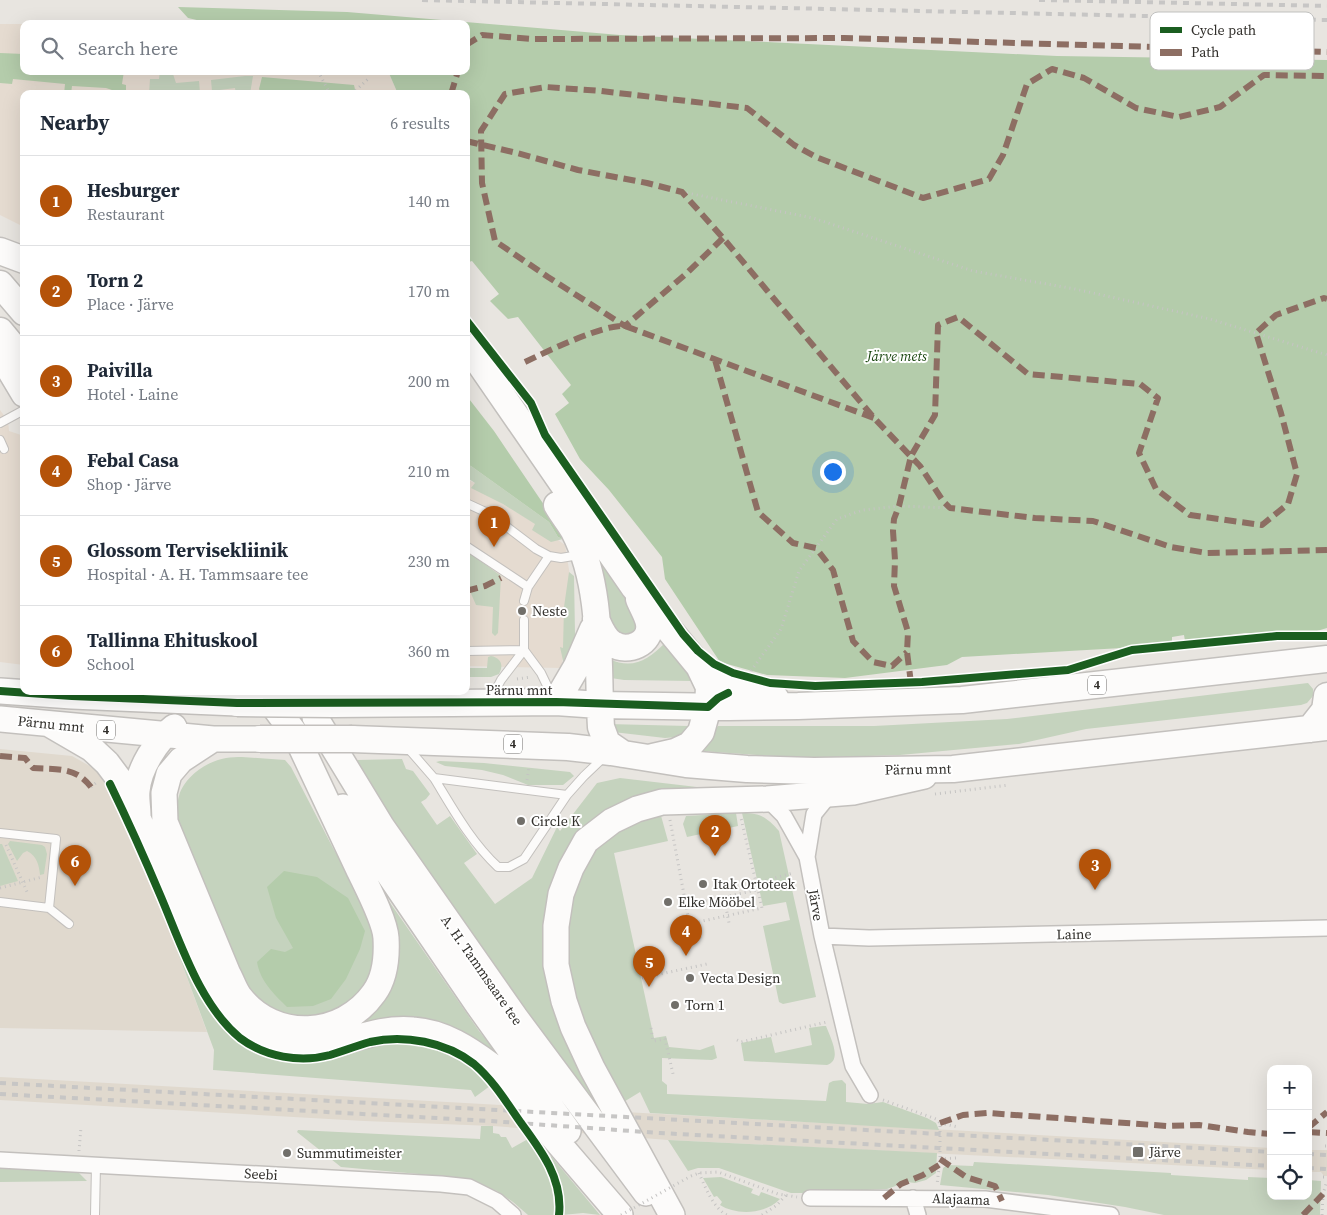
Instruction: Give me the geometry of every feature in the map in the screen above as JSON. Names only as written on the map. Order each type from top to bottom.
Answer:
[{"type":"highway","points":[[0,251],[20,258]]},
{"type":"highway","points":[[0,284],[20,307]]},
{"type":"highway","points":[[0,331],[20,355]]},
{"type":"highway","points":[[470,352],[634,587],[698,666],[709,687],[708,707],[701,732],[690,745],[675,752],[627,755],[607,743],[601,727],[596,618],[591,582],[574,531],[536,474],[470,383]]},
{"type":"highway","points":[[596,618],[604,636],[612,644],[628,648],[641,643],[646,637],[649,624],[634,587]]},
{"type":"highway","points":[[556,702],[583,656],[596,618]]},
{"type":"highway","points":[[1318,659],[1327,690]]},
{"type":"highway","name":"Pärnu mnt","points":[[470,695],[491,694],[556,702],[708,707],[962,700],[1318,659]]},
{"type":"highway","points":[[698,666],[740,688],[798,706]]},
{"type":"highway","points":[[266,695],[294,734]]},
{"type":"highway","points":[[303,695],[324,710]]},
{"type":"highway","name":"Pärnu mnt","points":[[237,703],[324,710],[395,697],[459,695]]},
{"type":"highway","points":[[1319,728],[1327,696]]},
{"type":"highway","name":"Pärnu mnt","points":[[260,739],[402,739],[568,747],[747,769],[814,771],[953,769],[1319,728]]},
{"type":"main road","points":[[0,354],[20,387]]},
{"type":"main road","name":"Pärnu mnt","points":[[0,691],[66,706],[164,735],[213,739],[260,739]]},
{"type":"main road","name":"Pärnu mnt","points":[[0,719],[66,706],[159,695],[205,702],[237,703]]},
{"type":"main road","points":[[138,818],[137,790],[142,770],[164,735],[205,702]]},
{"type":"main road","points":[[66,706],[92,750],[107,763],[119,780],[138,818],[212,987],[229,1014],[251,1031],[276,1042],[300,1047],[322,1047],[385,1030],[414,1030],[440,1036],[466,1047],[492,1066],[620,1215]]},
{"type":"main road","name":"A. H. Tammsaare tee","points":[[324,710],[382,827],[514,1016],[662,1215]]},
{"type":"main road","points":[[213,739],[181,760],[169,774],[164,793],[165,822],[224,965],[240,997],[256,1013],[277,1024],[296,1029],[320,1029],[341,1022],[361,1009],[375,992],[385,968],[386,937],[376,905],[294,734]]},
{"type":"main road","name":"A. H. Tammsaare tee","points":[[294,734],[403,897],[628,1215]]},
{"type":"main road","points":[[672,1215],[592,1068],[573,1027],[564,1001],[556,964],[556,926],[561,894],[571,868],[586,841],[612,821],[628,813],[662,802],[767,799],[853,792],[953,769]]},
{"type":"street","name":"Järve","points":[[807,857],[814,814],[831,793]]},
{"type":"street","name":"Järve","points":[[767,799],[784,816],[807,857],[822,936],[853,1066],[870,1095]]},
{"type":"street","name":"Laine","points":[[822,936],[869,938],[1327,928]]},
{"type":"street","name":"Seebi","points":[[0,1160],[441,1184],[469,1188],[498,1201],[513,1215]]},
{"type":"street","name":"Alajaama","points":[[810,1198],[985,1199],[1111,1215]]},
{"type":"street","points":[[914,1198],[918,1215]]},
{"type":"lane","points":[[0,423],[20,412]]},
{"type":"lane","points":[[0,440],[4,449]]},
{"type":"lane","points":[[470,505],[490,514],[536,549],[549,556],[561,558],[583,555]]},
{"type":"lane","points":[[470,549],[528,587]]},
{"type":"lane","points":[[524,601],[528,587],[549,556]]},
{"type":"lane","points":[[524,620],[524,650],[541,673],[556,702]]},
{"type":"lane","points":[[470,649],[524,650]]},
{"type":"lane","points":[[491,694],[524,650]]},
{"type":"lane","points":[[402,739],[414,757],[434,778],[462,823],[486,856],[498,867],[509,867],[524,859],[567,795],[584,776],[627,755]]},
{"type":"lane","points":[[434,778],[567,795]]},
{"type":"lane","points":[[0,833],[56,839],[49,908]]},
{"type":"lane","points":[[0,902],[49,908],[69,924]]},
{"type":"lane","points":[[95,1215],[96,1165]]},
{"type":"path","points":[[320,75],[328,90]]},
{"type":"path","points":[[356,90],[368,78]]},
{"type":"path","points":[[682,192],[813,218],[973,271],[1075,289],[1210,320],[1327,355]]},
{"type":"path","points":[[750,678],[782,629],[799,571],[837,519],[864,510],[899,506],[950,508]]},
{"type":"path","points":[[509,680],[533,677]]},
{"type":"path","points":[[669,814],[691,932],[701,938]]},
{"type":"path","points":[[689,924],[762,908],[743,828]]},
{"type":"path","points":[[0,833],[33,906]]},
{"type":"path","points":[[756,883],[793,873]]},
{"type":"path","points":[[0,888],[52,875]]},
{"type":"path","points":[[686,905],[758,890]]},
{"type":"path","points":[[724,897],[729,923]]},
{"type":"path","points":[[642,978],[707,964]]},
{"type":"path","points":[[737,1040],[741,1042],[827,1022]]},
{"type":"path","points":[[651,1028],[653,1041],[665,1039],[673,1074]]},
{"type":"path","points":[[870,1095],[936,1119],[940,1123],[958,1127]]},
{"type":"path","points":[[935,1198],[940,1158],[940,1123]]},
{"type":"path","points":[[78,1164],[81,1127]]},
{"type":"path","points":[[940,1158],[956,1158]]},
{"type":"path","points":[[620,1215],[691,1176],[700,1173],[718,1172],[778,1194],[810,1198]]},
{"type":"path","points":[[700,1173],[705,1186],[719,1209],[727,1215]]},
{"type":"path","points":[[1322,1215],[1326,1178]]},
{"type":"path","points":[[762,1215],[786,1196]]},
{"type":"shaded area","points":[[0,24],[20,24],[20,75],[390,75],[396,90],[20,90],[20,225],[0,215]]},
{"type":"shaded area","points":[[0,410],[8,421],[9,431],[20,435],[20,664],[0,662]]},
{"type":"shaded area","points":[[470,481],[565,545],[570,576],[562,668],[470,666]]},
{"type":"shaded area","points":[[0,749],[72,756],[95,769],[104,782],[168,926],[207,1032],[0,1028]]},
{"type":"shaded area","points":[[0,1077],[1267,1148],[1267,1170],[668,1140],[493,1126],[364,1121],[0,1100]]},
{"type":"shaded area","points":[[1312,1150],[1327,1150],[1327,1176],[1324,1176],[1321,1172],[1312,1172]]},
{"type":"green space","name":"Järve mets","points":[[178,7],[347,12],[442,20],[197,20],[188,18]]},
{"type":"green space","name":"Järve mets","points":[[470,22],[620,35],[1057,56],[1150,57],[1150,70],[1314,70],[1314,60],[1327,60],[1327,628],[1310,633],[1245,633],[1185,641],[1184,635],[1172,637],[1172,642],[1122,648],[962,657],[947,665],[845,678],[767,675],[720,662],[665,579],[662,557],[609,490],[580,459],[555,414],[569,403],[562,394],[571,385],[518,317],[508,319],[490,301],[499,294],[472,261],[470,262],[470,90],[396,90],[390,75],[470,75]]},
{"type":"green space","points":[[0,53],[20,54],[20,75],[123,75],[122,84],[126,85],[126,90],[72,86],[72,90],[64,90],[65,84],[13,79],[12,84],[0,83]]},
{"type":"green space","points":[[160,75],[173,75],[176,83],[199,81],[200,90],[149,90],[150,79],[159,79]]},
{"type":"green space","points":[[253,76],[251,90],[235,90],[235,88],[212,90],[211,80]]},
{"type":"green space","points":[[262,77],[354,85],[355,90],[260,90]]},
{"type":"green space","points":[[470,400],[494,431],[563,532],[563,539],[558,537],[549,522],[471,466]]},
{"type":"green space","points":[[470,466],[549,522],[558,537],[563,539],[551,542],[532,530],[535,524],[503,504],[471,488],[475,483],[470,480]]},
{"type":"green space","points":[[470,553],[501,576],[498,633],[495,636],[492,633],[493,607],[476,605],[470,591]]},
{"type":"green space","points":[[602,561],[632,602],[638,629],[635,632],[620,635],[606,624],[600,564]]},
{"type":"green space","points":[[569,572],[574,576],[575,634],[574,645],[564,665],[560,647],[563,648],[564,607]]},
{"type":"green space","points":[[665,643],[669,643],[693,681],[624,680],[611,678],[609,659],[625,664],[640,661]]},
{"type":"green space","points":[[488,657],[497,658],[501,662],[499,674],[491,677],[470,677],[470,668],[487,668]]},
{"type":"green space","points":[[1308,683],[1313,689],[1313,696],[1307,703],[1301,705],[1086,729],[1019,744],[900,755],[801,758],[702,751],[702,748],[718,726],[874,726],[1007,719]]},
{"type":"green space","points":[[607,724],[688,726],[690,728],[677,737],[665,738],[613,732]]},
{"type":"green space","points":[[230,757],[285,760],[291,767],[367,908],[374,925],[377,955],[372,976],[361,994],[320,1019],[272,1013],[241,983],[180,827],[178,800],[182,789],[191,776],[204,766],[219,760]]},
{"type":"green space","points":[[402,759],[406,769],[413,771],[430,794],[421,802],[437,825],[450,816],[477,854],[464,863],[495,904],[532,878],[557,827],[560,831],[597,783],[620,778],[714,789],[624,804],[547,926],[602,1103],[592,1098],[528,1014],[390,818],[357,760]]},
{"type":"green space","points":[[436,762],[484,763],[570,772],[574,776],[563,785],[528,785],[503,775],[482,770],[445,766]]},
{"type":"green space","points":[[660,812],[668,841],[614,853],[654,1038],[666,1036],[669,1047],[700,1050],[714,1045],[717,1058],[712,1060],[662,1058],[662,1081],[667,1085],[667,1094],[826,1101],[829,1083],[842,1080],[846,1084],[846,1102],[868,1104],[883,1102],[927,1118],[936,1123],[939,1130],[650,1113],[640,1092],[622,1103],[606,1078],[566,979],[568,900],[589,853],[608,834]]},
{"type":"green space","points":[[736,813],[738,826],[687,837],[683,824],[686,816]]},
{"type":"green space","points":[[742,813],[763,817],[771,822],[779,831],[816,997],[783,1004],[779,1002],[763,926],[790,920],[786,902],[763,906]]},
{"type":"green space","points":[[10,841],[45,847],[47,854],[44,874],[40,875],[37,861],[27,851],[17,861],[8,844]]},
{"type":"green space","points":[[0,844],[2,844],[18,881],[0,886]]},
{"type":"green space","points":[[284,871],[317,877],[348,898],[365,931],[360,949],[346,979],[331,999],[313,1006],[287,1007],[264,981],[257,962],[271,949],[285,952],[293,948],[276,918],[267,887]]},
{"type":"green space","points":[[368,871],[479,1031],[527,1090],[488,1053],[343,1029],[385,991]]},
{"type":"green space","points":[[168,926],[193,982],[208,1009],[226,1032],[249,1049],[276,1059],[305,1062],[333,1059],[384,1045],[420,1045],[457,1057],[465,1062],[490,1086],[475,1097],[471,1090],[213,1070],[214,1050]]},
{"type":"green space","points":[[826,1026],[835,1053],[832,1062],[827,1065],[744,1061],[741,1043],[771,1037],[775,1053],[812,1045],[809,1028]]},
{"type":"green space","points":[[481,1126],[493,1126],[493,1133],[506,1137],[512,1148],[528,1139],[540,1156],[548,1175],[553,1194],[554,1215],[528,1215],[497,1191],[463,1178],[341,1167],[297,1132],[298,1130],[480,1139]]},
{"type":"green space","points":[[668,1140],[937,1153],[936,1173],[926,1180],[915,1183],[907,1182],[887,1189],[791,1193],[719,1168],[698,1168],[688,1171]]},
{"type":"green space","points":[[551,1156],[600,1215],[583,1213],[562,1215],[561,1189]]},
{"type":"green space","points":[[974,1162],[1171,1173],[1171,1175],[1248,1180],[1248,1177],[1267,1178],[1267,1200],[1312,1200],[1312,1180],[1321,1181],[1320,1215],[1164,1215],[1048,1195],[940,1185],[943,1168],[947,1165],[973,1166]]},
{"type":"green space","points":[[0,1167],[78,1172],[87,1181],[0,1182]]},
{"type":"green space","points":[[721,1177],[753,1189],[751,1193],[759,1196],[761,1192],[780,1199],[774,1204],[758,1211],[734,1211],[720,1205],[722,1202],[717,1196],[714,1197],[703,1178]]},
{"type":"railway","points":[[422,0],[1150,16]]},
{"type":"railway","points":[[1039,0],[1327,6]]},
{"type":"railway","points":[[1314,20],[1327,20]]},
{"type":"railway","points":[[0,1083],[1267,1152]]},
{"type":"railway","points":[[0,1094],[490,1121],[660,1133],[1267,1166]]},
{"type":"railway","points":[[1312,1154],[1327,1155]]},
{"type":"railway","points":[[1312,1168],[1327,1169]]},
{"type":"marked path","points":[[470,42],[482,35],[533,39],[844,38],[1150,47]]},
{"type":"marked path","points":[[1314,52],[1327,52]]},
{"type":"marked path","points":[[723,238],[687,273],[625,326],[495,241],[482,183],[481,131],[505,94],[546,87],[601,91],[747,108],[794,145],[816,157],[923,198],[989,179],[1003,155],[1027,84],[1052,69],[1084,78],[1136,108],[1179,117],[1220,107],[1264,75],[1327,76]]},
{"type":"marked path","points":[[452,90],[457,75]]},
{"type":"marked path","points":[[470,142],[578,170],[647,183],[682,192],[874,418],[920,466],[943,501],[950,508],[1035,518],[1093,521],[1171,547],[1207,553],[1327,550]]},
{"type":"marked path","points":[[911,683],[907,652],[908,632],[894,586],[893,531],[894,519],[911,456],[935,415],[938,325],[958,317],[1028,374],[1140,384],[1158,398],[1139,453],[1156,489],[1190,515],[1262,525],[1288,504],[1297,474],[1281,413],[1256,333],[1276,315],[1324,298],[1327,299]]},
{"type":"marked path","points":[[525,362],[589,334],[603,329],[625,326],[874,418]]},
{"type":"marked path","points":[[715,360],[758,512],[793,543],[816,548],[833,570],[853,641],[873,662],[892,666],[907,652]]},
{"type":"marked path","points":[[470,590],[485,586],[501,578]]},
{"type":"marked path","points":[[0,756],[25,758],[33,768],[58,769],[72,772],[79,775],[91,787]]},
{"type":"marked path","points":[[1312,1125],[1327,1112]]},
{"type":"marked path","points":[[940,1123],[963,1115],[988,1113],[1167,1126],[1199,1125],[1267,1134]]},
{"type":"marked path","points":[[1312,1132],[1327,1133]]},
{"type":"marked path","points":[[940,1159],[966,1177],[995,1186],[1002,1201]]},
{"type":"marked path","points":[[884,1198],[901,1184],[923,1175],[939,1165]]},
{"type":"marked path","points":[[1303,1215],[1323,1194]]},
{"type":"cycle path","points":[[470,325],[531,403],[545,435],[683,634],[698,651],[714,664],[733,673],[770,683],[815,686],[922,682],[1068,670],[1132,650],[1277,636],[1327,636]]},
{"type":"cycle path","points":[[0,691],[20,692]]},
{"type":"cycle path","points":[[58,695],[237,703],[556,702],[708,707],[718,698],[728,693]]},
{"type":"cycle path","points":[[110,784],[143,854],[193,973],[214,1009],[240,1038],[260,1050],[283,1057],[295,1058],[330,1055],[370,1042],[397,1039],[438,1045],[463,1056],[481,1070],[494,1084],[543,1154],[558,1189],[559,1215]]},
{"type":"place","name":"Hesburger","points":[[494,547]]},
{"type":"place","name":"Neste","points":[[522,611]]},
{"type":"place","name":"Circle K","points":[[521,821]]},
{"type":"place","name":"Torn 2","points":[[715,856]]},
{"type":"place","name":"Itak Ortoteek","points":[[703,884]]},
{"type":"place","name":"Tallinna Ehituskool","points":[[75,886]]},
{"type":"place","name":"Paivilla","points":[[1095,890]]},
{"type":"place","name":"Elke Mööbel","points":[[668,902]]},
{"type":"place","name":"Febal Casa","points":[[686,956]]},
{"type":"place","name":"Vecta Design","points":[[690,978]]},
{"type":"place","name":"Glossom Tervisekliinik","points":[[649,987]]},
{"type":"place","name":"Torn 1","points":[[675,1005]]},
{"type":"place","name":"Järve","points":[[1138,1152]]},
{"type":"place","name":"Summutimeister","points":[[287,1153]]}]
